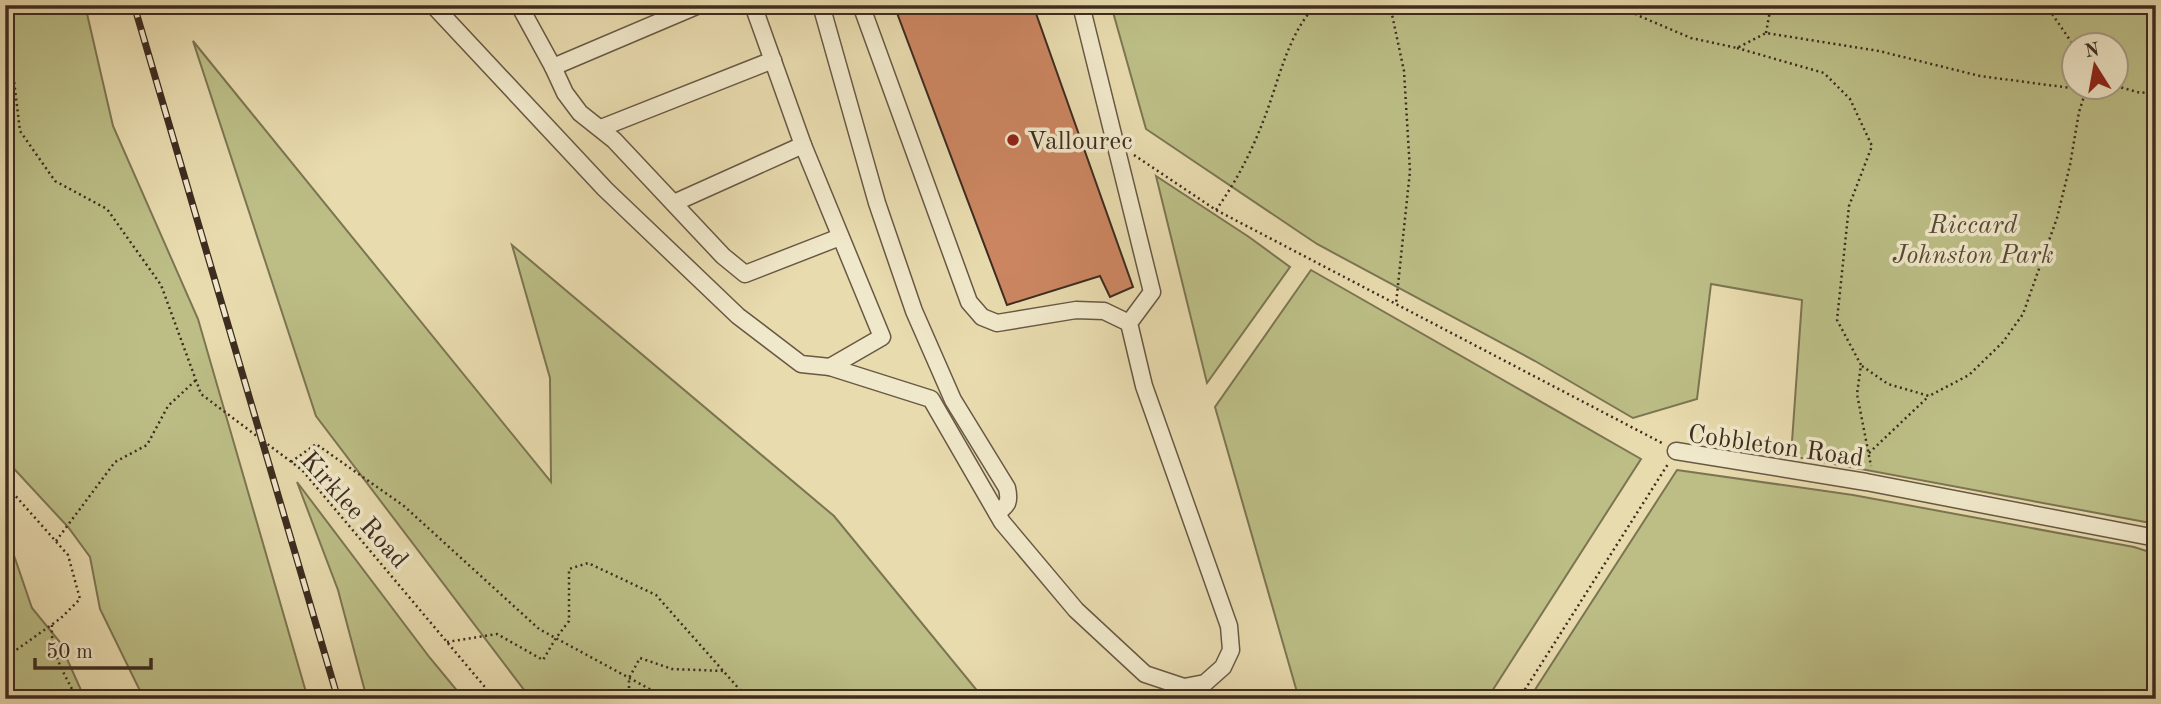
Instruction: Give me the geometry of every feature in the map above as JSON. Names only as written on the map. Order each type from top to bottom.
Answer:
[{"type":"lane","points":[[433,5],[605,189],[738,316],[801,364],[830,367],[931,399],[997,513],[1076,610],[1145,674],[1184,687],[1205,683],[1223,667],[1231,650],[1229,626],[1144,386],[1129,323],[1152,292],[1081,5]]},
{"type":"lane","points":[[519,5],[565,93],[580,113],[601,128],[723,256],[745,274],[840,237]]},
{"type":"lane","points":[[553,66],[699,5]]},
{"type":"lane","points":[[753,5],[803,145],[882,337],[830,367]]},
{"type":"lane","points":[[821,5],[877,203],[914,311],[953,400],[1007,488],[1007,505],[997,513]]},
{"type":"lane","points":[[861,5],[969,302],[982,317],[997,323],[1076,310],[1104,312],[1129,323]]},
{"type":"lane","points":[[601,128],[773,60]]},
{"type":"lane","points":[[674,203],[803,145]]},
{"type":"lane","name":"Cobbleton Road","points":[[1676,451],[1866,482],[2156,538]]},
{"type":"path","points":[[1216,210],[1238,179],[1264,120],[1301,20],[1316,5]]},
{"type":"path","points":[[1390,5],[1404,71],[1410,171],[1396,304]]},
{"type":"path","points":[[1621,5],[1637,15],[1690,38],[1737,48],[1824,73],[1850,99],[1872,146],[1849,206],[1837,320],[1861,365],[1888,384],[1929,396]]},
{"type":"path","points":[[1766,33],[1771,5]]},
{"type":"path","points":[[2046,5],[2064,32]]},
{"type":"path","points":[[1737,48],[1766,33],[1879,51],[1980,76],[2060,86]]},
{"type":"path","name":"Kirklee Road","points":[[5,40],[10,47],[20,131],[55,181],[107,209],[161,285],[201,394],[302,470],[495,699]]},
{"type":"path","points":[[2130,90],[2141,93],[2156,91]]},
{"type":"path","points":[[1869,453],[1929,396],[1969,376],[2003,342],[2023,314],[2057,218],[2083,102]]},
{"type":"path","points":[[1117,144],[1216,210],[1676,451]]},
{"type":"path","points":[[1861,365],[1857,394],[1871,466],[1866,482]]},
{"type":"path","points":[[56,541],[115,462],[146,444],[168,406],[196,380]]},
{"type":"path","points":[[291,462],[316,444],[404,506],[540,629],[668,699]]},
{"type":"path","name":"Cobbleton Road","points":[[1519,699],[1676,451]]},
{"type":"path","points":[[5,484],[68,555],[80,600],[52,625],[5,658]]},
{"type":"path","points":[[447,642],[497,634],[543,660],[569,621],[569,569],[588,563],[656,595],[748,699]]},
{"type":"path","points":[[52,625],[54,654],[77,699]]},
{"type":"path","points":[[629,699],[629,678],[640,658],[672,669],[724,671]]},
{"type":"green space","points":[[5,5],[85,5],[113,126],[198,319],[308,699],[144,699],[100,609],[90,557],[68,527],[5,459]]},
{"type":"green space","name":"Riccard Johnston Park","points":[[1111,5],[2156,5],[2156,524],[1791,456],[1802,300],[1711,284],[1697,399],[1633,418],[1535,361],[1317,244],[1146,129]]},
{"type":"green space","points":[[193,41],[551,482],[550,378],[512,245],[834,516],[984,699],[531,699],[316,416]]},
{"type":"green space","points":[[1156,176],[1290,267],[1207,383]]},
{"type":"green space","points":[[1311,270],[1641,459],[1487,699],[1299,699],[1215,407]]},
{"type":"green space","points":[[1677,470],[1853,495],[2134,547],[2156,554],[2156,699],[1529,699]]},
{"type":"green space","points":[[297,482],[464,699],[367,699],[338,590]]},
{"type":"green space","points":[[5,536],[32,608],[59,641],[85,699],[5,699]]},
{"type":"building","name":"Vallourec","points":[[894,5],[1033,5],[1133,287],[1110,297],[1100,276],[1007,305]]},
{"type":"railway","points":[[134,5],[338,699]]},
{"type":"place","name":"Vallourec","points":[[1013,140]]}]
